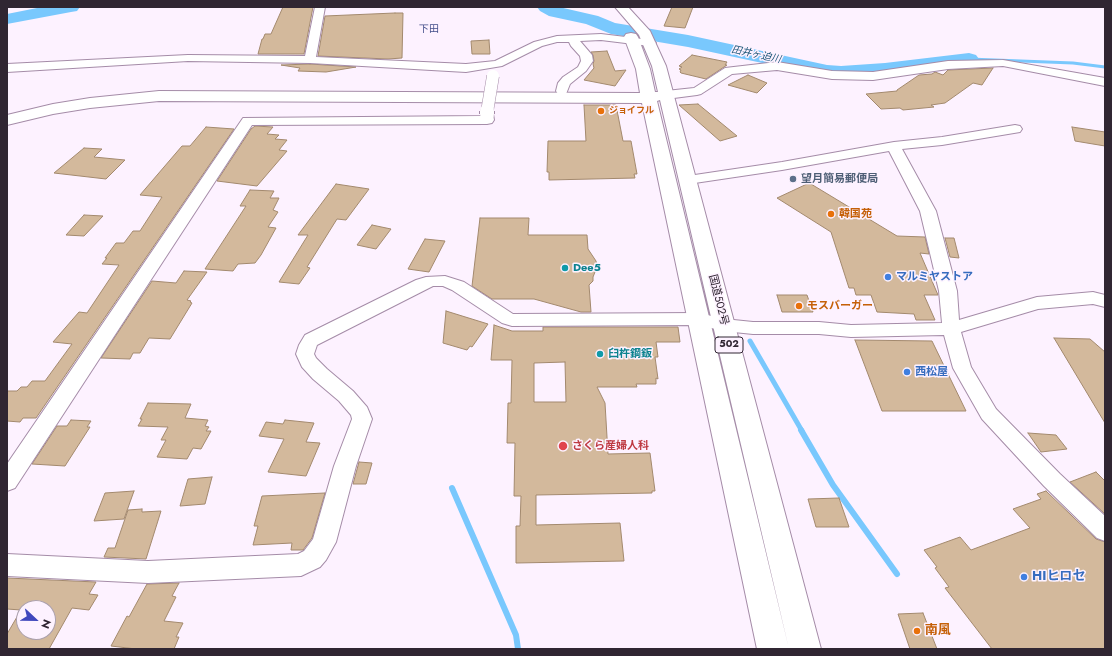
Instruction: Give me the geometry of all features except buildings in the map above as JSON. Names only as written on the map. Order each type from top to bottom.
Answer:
[{"type":"highway","name":"国道502号","points":[[610,7],[638,35]]},
{"type":"highway","name":"国道502号","points":[[622,7],[638,35],[659,66],[654,95],[699,319],[773,649]]},
{"type":"highway","points":[[7,114],[91,97],[160,90],[213,88],[562,91],[654,95]]},
{"type":"highway","name":"国道502号","points":[[654,95],[688,180],[805,649]]},
{"type":"highway","points":[[7,120],[90,103],[159,96],[654,95]]},
{"type":"street","points":[[310,60],[320,7]]},
{"type":"street","points":[[7,68],[188,58],[310,60],[466,68],[498,64],[546,41],[557,39],[638,35]]},
{"type":"street","points":[[10,473],[248,121],[487,120],[493,76],[495,72],[518,62],[542,47],[574,39]]},
{"type":"street","points":[[562,91],[567,80],[582,69],[587,61],[586,55],[575,44],[574,39]]},
{"type":"street","points":[[654,95],[697,91],[729,71],[777,66],[832,75],[873,76],[948,66],[1003,63],[1105,82]]},
{"type":"street","points":[[688,180],[782,166],[894,146],[1015,129]]},
{"type":"street","points":[[894,146],[930,217],[948,291],[951,329],[962,368],[989,414],[1052,480],[1105,531]]},
{"type":"street","points":[[7,565],[148,572],[301,565],[312,559],[318,553],[324,542],[345,466],[362,419],[360,412],[346,396],[320,374],[309,362],[305,354],[308,345],[311,340],[422,284],[438,280],[458,286],[508,319],[512,320],[699,319],[724,325],[756,328],[819,328],[851,331],[951,329],[1037,303],[1093,298],[1105,301]]},
{"type":"waterway","name":"田井ヶ迫川","points":[[7,19],[71,7]]},
{"type":"waterway","name":"田井ヶ迫川","points":[[546,7],[555,12],[592,20],[611,28],[688,41],[827,71],[841,72],[885,69],[969,59]]},
{"type":"waterway","points":[[969,59],[1073,63],[1105,67]]},
{"type":"waterway","points":[[750,341],[802,431]]},
{"type":"waterway","points":[[801,430],[833,485],[897,574]]},
{"type":"waterway","points":[[452,488],[516,635],[518,649]]},
{"type":"place","name":"ジョイフル","points":[[601,111]]},
{"type":"place","name":"望月簡易郵便局","points":[[793,179]]},
{"type":"place","name":"韓国苑","points":[[831,214]]},
{"type":"place","name":"Dee5","points":[[565,268]]},
{"type":"place","name":"マルミヤストア","points":[[888,277]]},
{"type":"place","name":"モスバーガー","points":[[799,306]]},
{"type":"place","name":"臼杵鋼鈑","points":[[600,354]]},
{"type":"place","name":"西松屋","points":[[907,372]]},
{"type":"place","name":"さくら産婦人科","points":[[563,446]]},
{"type":"place","name":"HIヒロセ","points":[[1024,577]]},
{"type":"place","name":"南風","points":[[917,631]]},
{"type":"district","name":"下田","points":[[429,30]]}]
